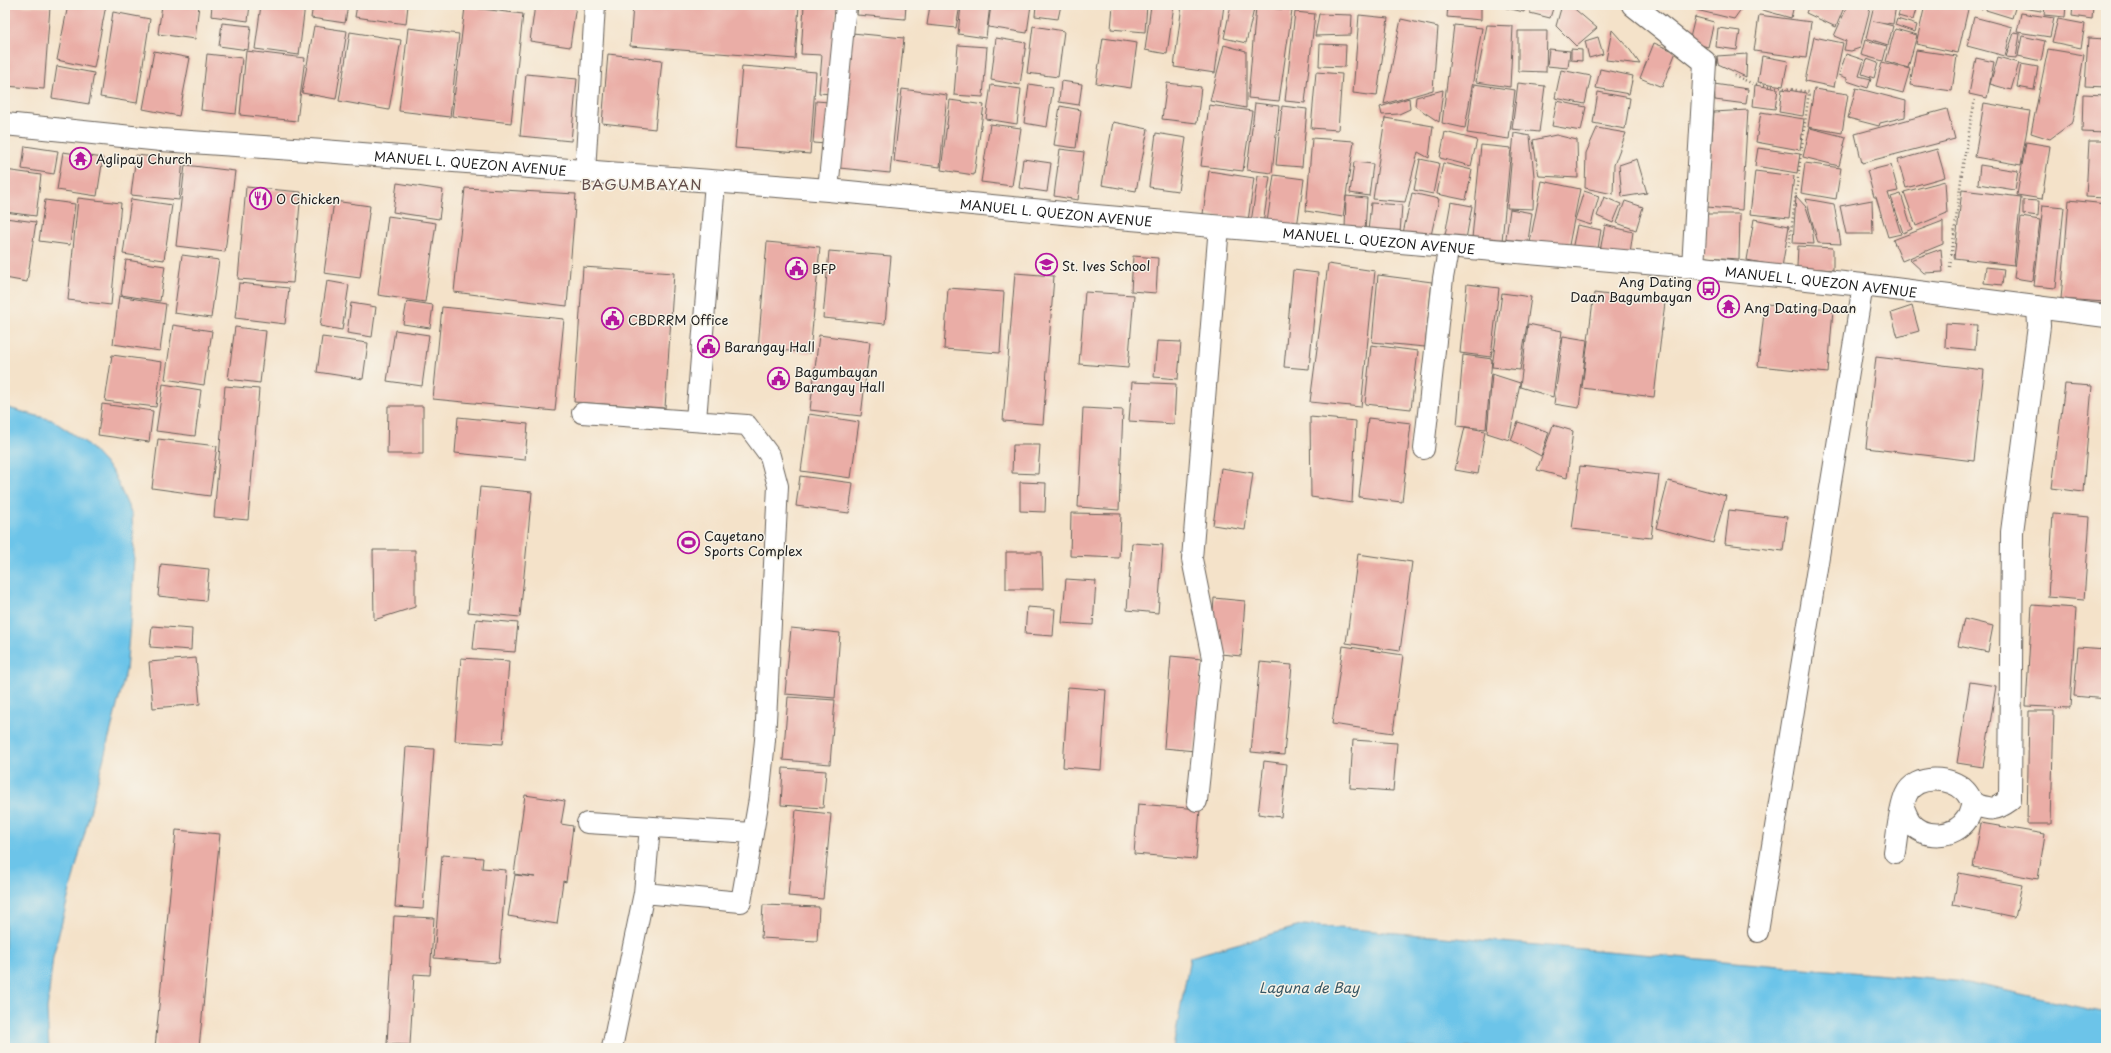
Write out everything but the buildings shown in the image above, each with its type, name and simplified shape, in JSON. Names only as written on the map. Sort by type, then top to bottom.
[{"type":"main road","points":[[1640,7],[1705,62],[1693,267]]},
{"type":"main road","name":"MANUEL L. QUEZON AVENUE","points":[[5,124],[161,140],[828,190],[1693,267],[2106,316]]},
{"type":"main road","points":[[1895,852],[1907,793],[1919,783],[1935,779],[1951,781],[1965,791],[1973,804],[1987,809],[1998,809],[2010,800],[2012,532],[2039,326],[2038,308]]},
{"type":"main road","points":[[1903,808],[1910,822],[1924,832],[1939,835],[1955,831],[1967,820],[1973,804]]},
{"type":"lane","points":[[585,172],[595,5]]},
{"type":"lane","points":[[828,190],[846,5]]},
{"type":"lane","points":[[696,420],[715,182]]},
{"type":"lane","points":[[1197,801],[1212,658],[1192,559],[1219,226]]},
{"type":"lane","points":[[1424,449],[1443,278],[1449,246]]},
{"type":"lane","points":[[1758,932],[1863,286]]},
{"type":"lane","points":[[582,413],[696,420],[747,425],[770,456],[778,486],[766,740],[759,799],[741,902],[644,893]]},
{"type":"lane","points":[[588,823],[753,833]]},
{"type":"lane","points":[[612,1048],[644,893],[650,827]]},
{"type":"path","points":[[1705,62],[1751,82],[1808,92],[1785,277]]},
{"type":"path","points":[[1950,263],[1975,99]]},
{"type":"water","points":[[5,407],[52,420],[86,443],[113,472],[132,515],[134,556],[126,671],[53,957],[47,1010],[49,1048],[5,1048]]},
{"type":"water","name":"Laguna de Bay","points":[[1304,925],[1967,982],[2106,1013],[2106,1048],[1173,1048],[1190,957]]},
{"type":"place","name":"Aglipay Church","points":[[80,158]]},
{"type":"place","name":"O Chicken","points":[[260,198]]},
{"type":"place","name":"St. Ives School","points":[[1046,265]]},
{"type":"place","name":"BFP","points":[[797,268]]},
{"type":"place","name":"Ang Dating Daan Bagumbayan","points":[[1708,288]]},
{"type":"place","name":"Ang Dating Daan","points":[[1728,307]]},
{"type":"place","name":"CBDRRM Office","points":[[612,319]]},
{"type":"place","name":"Barangay Hall","points":[[709,346]]},
{"type":"place","name":"Bagumbayan Barangay Hall","points":[[779,378]]},
{"type":"place","name":"Cayetano Sports Complex","points":[[689,542]]},
{"type":"district","name":"BAGUMBAYAN","points":[[642,183]]}]
